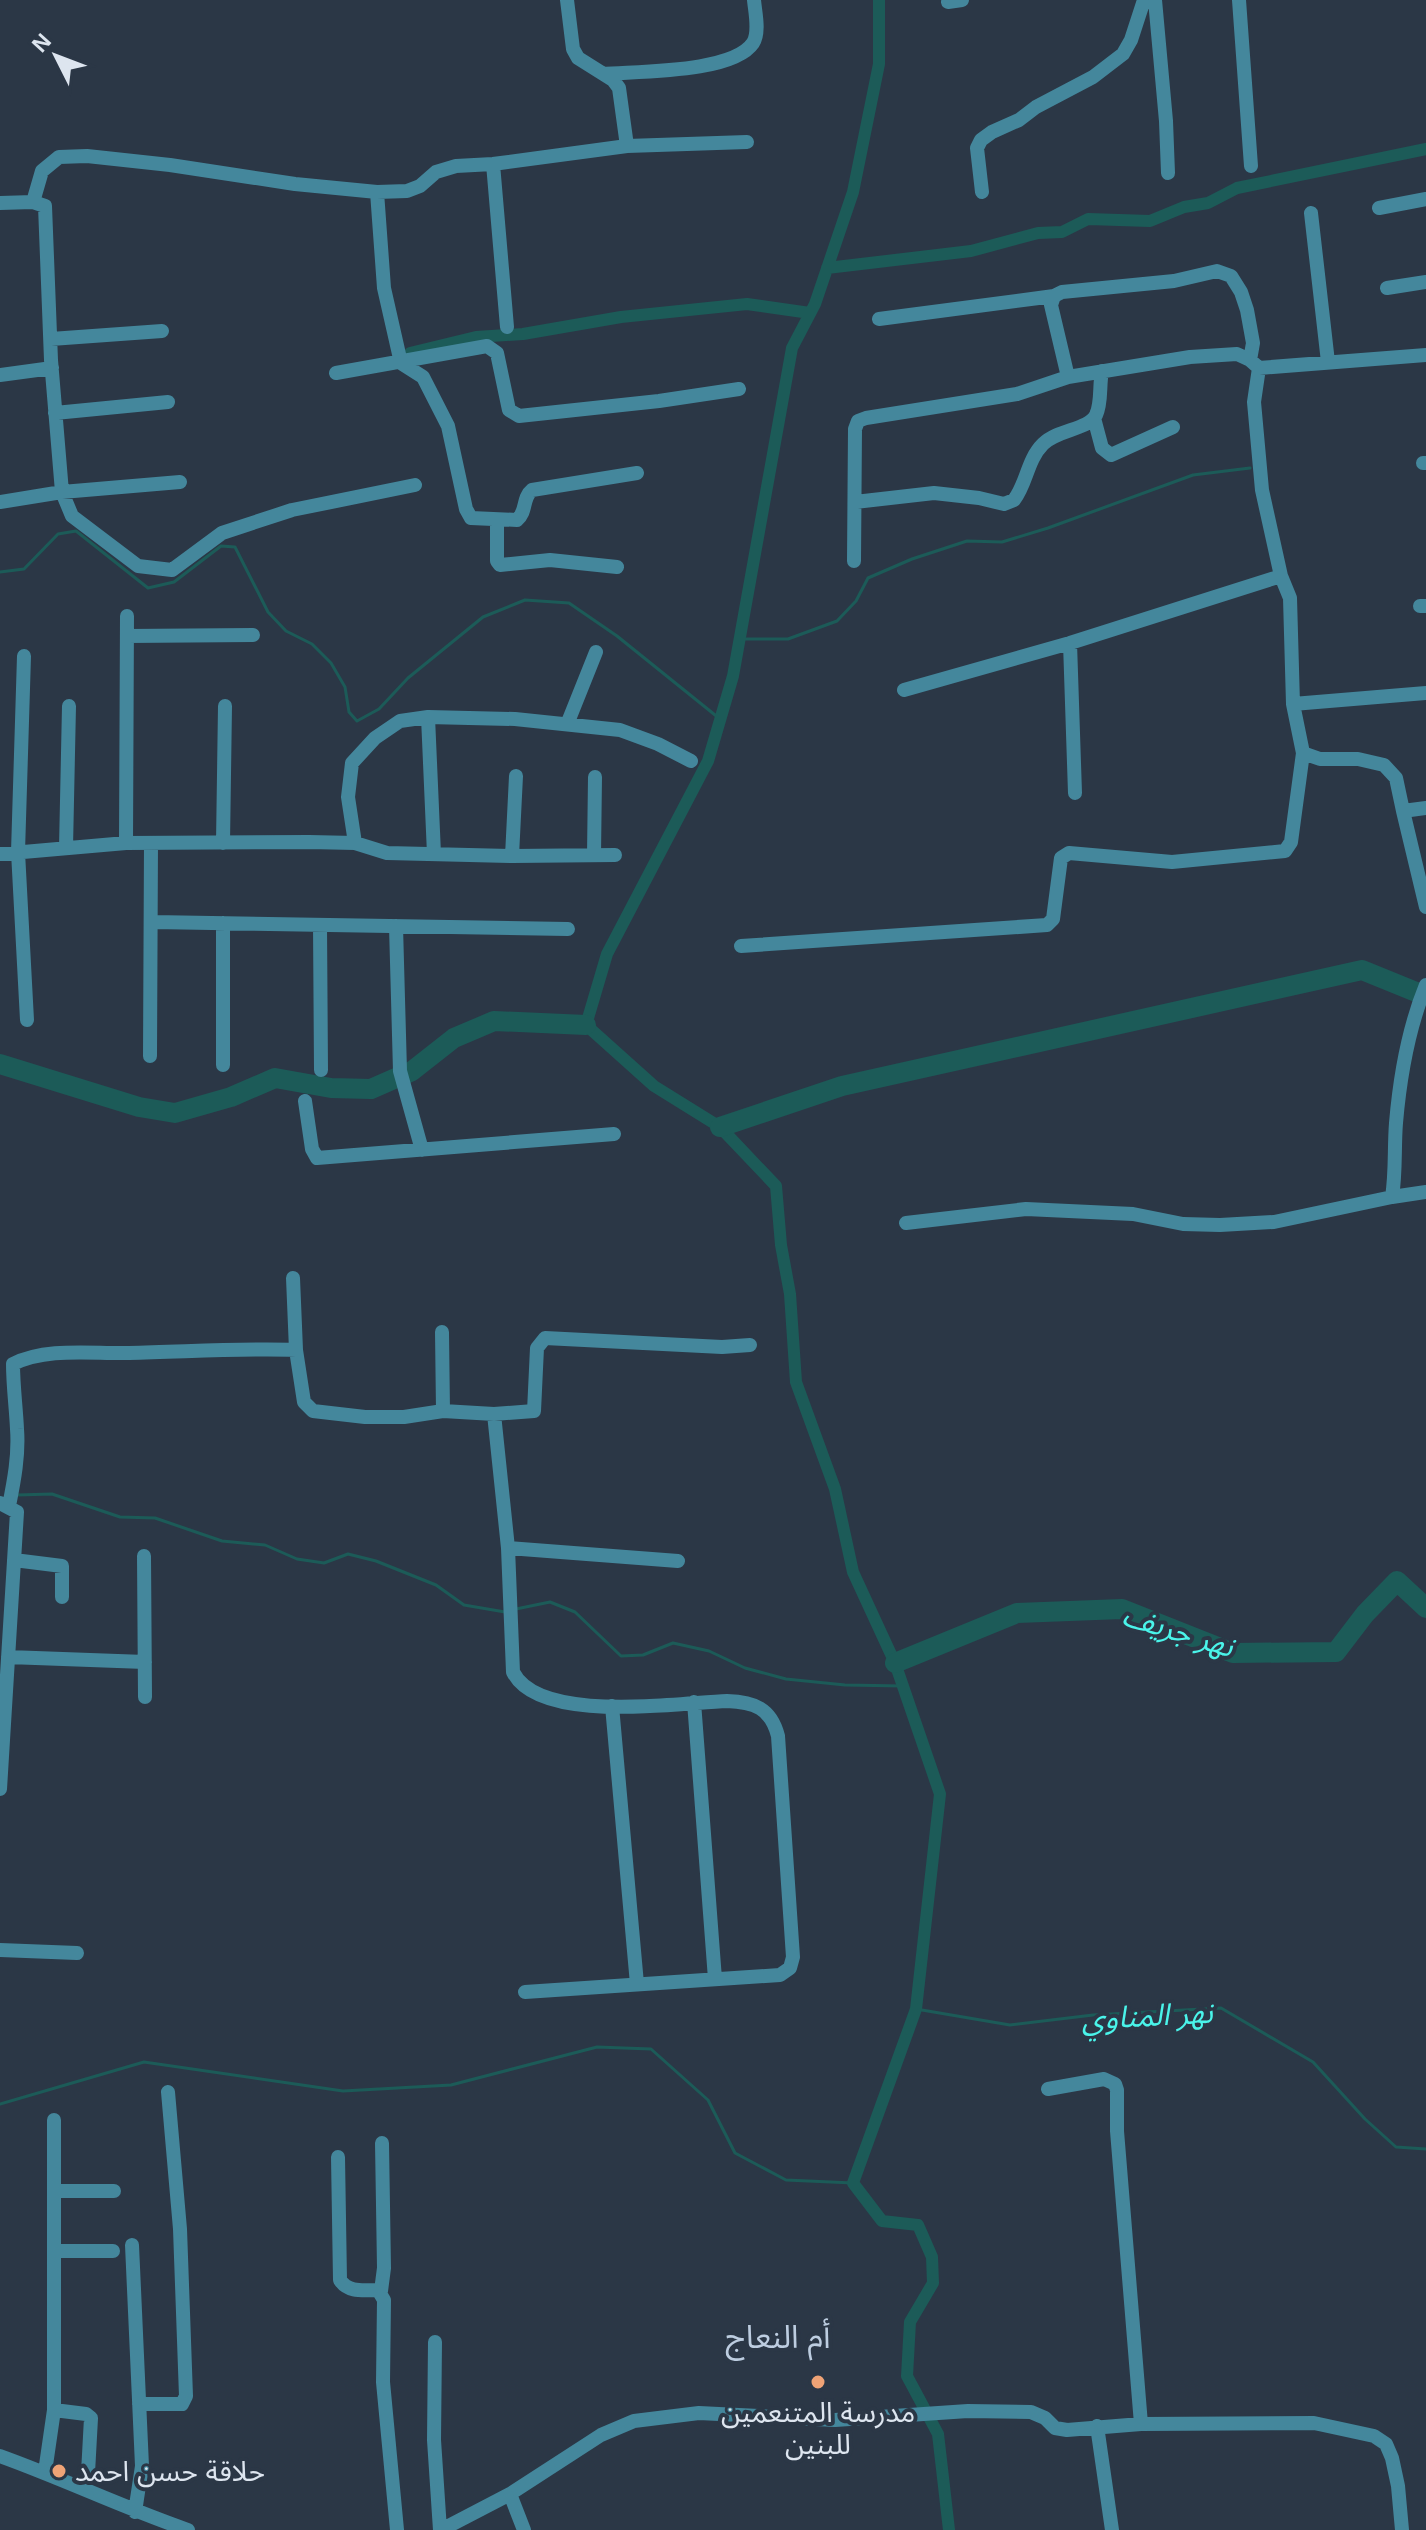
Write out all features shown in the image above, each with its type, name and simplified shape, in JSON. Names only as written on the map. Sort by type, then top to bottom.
[{"type":"street","points":[[567,0],[573,49],[585,64],[619,88],[627,146]]},
{"type":"street","points":[[603,74],[713,65],[736,57],[755,38],[754,0]]},
{"type":"street","points":[[1239,0],[1251,166]]},
{"type":"street","points":[[1144,2],[1166,121],[1168,173]]},
{"type":"street","points":[[982,192],[977,148],[981,140],[1093,77],[1123,54],[1144,2]]},
{"type":"street","points":[[33,202],[42,171],[59,157],[87,156],[170,165],[295,184],[377,192],[407,191],[420,186],[436,172],[456,166],[627,146],[747,142]]},
{"type":"street","points":[[493,164],[507,327]]},
{"type":"street","points":[[377,192],[384,288],[401,363],[423,377],[448,426],[468,514],[477,519],[517,520],[521,517],[526,496],[532,490],[637,473]]},
{"type":"street","points":[[1379,208],[1426,199]]},
{"type":"street","points":[[0,203],[33,202],[45,206],[52,368],[62,492],[72,516],[138,566],[172,570],[222,533],[292,510],[415,485]]},
{"type":"street","points":[[1311,213],[1328,362]]},
{"type":"street","points":[[741,946],[1047,925],[1053,919],[1061,858],[1069,853],[1172,862],[1285,851],[1291,842],[1303,753],[1293,704],[1290,598],[1281,576],[1262,490],[1254,402],[1253,343],[1241,292],[1231,276],[1217,271],[1174,281],[1062,292],[1054,296],[879,319]]},
{"type":"street","points":[[1387,288],[1426,282]]},
{"type":"street","points":[[1054,296],[1051,305],[1068,377]]},
{"type":"street","points":[[51,339],[162,331]]},
{"type":"street","points":[[336,373],[482,347],[493,348],[509,410],[519,416],[739,389]]},
{"type":"street","points":[[854,561],[855,429],[858,421],[866,418],[1017,394],[1068,377],[1228,354],[1237,354],[1254,364],[1426,355]]},
{"type":"street","points":[[0,375],[52,368]]},
{"type":"street","points":[[855,502],[934,493],[1004,504],[1014,500],[1033,456],[1044,443],[1058,432],[1079,428],[1094,418],[1102,371]]},
{"type":"street","points":[[55,413],[168,402]]},
{"type":"street","points":[[1094,418],[1102,448],[1111,455],[1173,427]]},
{"type":"street","points":[[0,502],[62,492],[180,482]]},
{"type":"street","points":[[497,520],[497,561],[500,565],[550,560],[617,567]]},
{"type":"street","points":[[904,690],[1070,643],[1281,576]]},
{"type":"street","points":[[126,843],[127,616]]},
{"type":"street","points":[[127,636],[253,635]]},
{"type":"street","points":[[1070,643],[1075,793]]},
{"type":"street","points":[[568,722],[596,652]]},
{"type":"street","points":[[24,656],[18,852],[27,1020]]},
{"type":"street","points":[[1293,704],[1426,693]]},
{"type":"street","points":[[66,848],[69,706]]},
{"type":"street","points":[[223,843],[225,706]]},
{"type":"street","points":[[428,717],[434,854]]},
{"type":"street","points":[[355,843],[348,797],[352,763],[375,738],[400,721],[428,717],[568,722],[620,730],[691,761]]},
{"type":"street","points":[[1303,753],[1320,759],[1358,759],[1384,765],[1396,778],[1426,907]]},
{"type":"street","points":[[512,856],[516,776]]},
{"type":"street","points":[[594,855],[595,777]]},
{"type":"street","points":[[1403,811],[1426,808]]},
{"type":"street","points":[[0,854],[126,843],[355,843],[387,853],[615,855]]},
{"type":"street","points":[[150,1056],[151,843]]},
{"type":"street","points":[[153,922],[568,929]]},
{"type":"street","points":[[223,923],[223,1065]]},
{"type":"street","points":[[320,925],[321,1070]]},
{"type":"street","points":[[396,926],[400,1071],[422,1150]]},
{"type":"street","points":[[1392,1197],[1404,1061],[1416,1010],[1426,985]]},
{"type":"street","points":[[305,1101],[312,1149],[317,1158],[614,1134]]},
{"type":"street","points":[[906,1223],[1026,1209],[1133,1214],[1183,1224],[1274,1222],[1426,1192]]},
{"type":"street","points":[[293,1278],[296,1350],[304,1402],[313,1411],[365,1417],[404,1417],[443,1411],[494,1414],[534,1411],[537,1348],[545,1338],[722,1347],[750,1345]]},
{"type":"street","points":[[442,1332],[443,1411]]},
{"type":"street","points":[[0,1789],[17,1512],[5,1504],[15,1471],[17,1430],[13,1364],[27,1357],[73,1353],[296,1350]]},
{"type":"street","points":[[494,1414],[508,1548],[513,1672],[525,1689],[543,1699],[588,1707],[749,1702],[766,1710],[778,1736],[793,1957],[790,1968],[780,1975],[525,1992]]},
{"type":"street","points":[[508,1548],[678,1561]]},
{"type":"street","points":[[144,1556],[145,1697]]},
{"type":"street","points":[[14,1560],[62,1566],[62,1597]]},
{"type":"street","points":[[8,1657],[145,1662]]},
{"type":"street","points":[[694,1702],[715,1979]]},
{"type":"street","points":[[612,1706],[637,1984]]},
{"type":"street","points":[[0,1950],[77,1953]]},
{"type":"street","points":[[1048,2089],[1104,2079],[1115,2084],[1117,2090],[1117,2131],[1141,2424]]},
{"type":"street","points":[[139,2404],[182,2404],[186,2396],[180,2229],[168,2092]]},
{"type":"street","points":[[45,2472],[54,2410],[54,2120]]},
{"type":"street","points":[[382,2143],[383,2382],[397,2530]]},
{"type":"street","points":[[338,2157],[340,2280],[352,2289],[381,2291]]},
{"type":"street","points":[[55,2191],[114,2191]]},
{"type":"street","points":[[132,2245],[142,2466],[135,2512]]},
{"type":"street","points":[[54,2251],[113,2251]]},
{"type":"street","points":[[435,2342],[434,2440],[440,2530],[510,2494],[601,2435],[634,2421],[699,2413],[835,2420],[968,2411],[1031,2412],[1045,2418],[1055,2428],[1067,2430],[1141,2424],[1314,2423],[1374,2436],[1386,2444],[1392,2458],[1402,2530]]},
{"type":"street","points":[[54,2410],[86,2414],[91,2418],[88,2473]]},
{"type":"street","points":[[1097,2426],[1112,2530]]},
{"type":"street","points":[[0,2456],[45,2472],[135,2512],[188,2530]]},
{"type":"street","points":[[510,2494],[524,2530]]},
{"type":"waterway","points":[[879,0],[879,64],[853,192],[815,304],[792,348],[733,676],[708,761],[607,954],[586,1025],[654,1086],[720,1127],[776,1186],[781,1245],[790,1294],[796,1382],[835,1489],[853,1572],[895,1663],[940,1794],[916,2009],[853,2183],[882,2221],[918,2225],[932,2257],[933,2283],[910,2322],[907,2376],[938,2434],[949,2530]]},
{"type":"waterway","points":[[827,268],[971,251],[1038,233],[1062,232],[1088,219],[1150,221],[1184,207],[1208,203],[1237,188],[1426,149]]},
{"type":"waterway","points":[[410,353],[476,337],[523,334],[621,317],[747,304],[810,313]]},
{"type":"waterway","points":[[739,639],[788,639],[837,621],[856,601],[868,578],[912,559],[967,541],[1002,542],[1193,475],[1250,468]]},
{"type":"waterway","points":[[0,572],[24,569],[58,534],[76,531],[148,588],[174,582],[221,546],[235,547],[268,612],[286,631],[312,644],[331,663],[345,687],[349,712],[357,721],[379,709],[408,678],[483,617],[525,600],[569,603],[617,636],[720,719]]},
{"type":"waterway","points":[[720,1127],[842,1086],[1362,970],[1426,996]]},
{"type":"waterway","points":[[0,1064],[139,1107],[175,1113],[231,1097],[275,1078],[331,1088],[371,1089],[412,1071],[454,1038],[494,1021],[586,1025]]},
{"type":"waterway","points":[[17,1495],[52,1494],[120,1517],[155,1518],[222,1541],[265,1545],[297,1559],[324,1563],[348,1554],[376,1561],[436,1585],[464,1605],[505,1612]]},
{"type":"waterway","name":"نهر جريف","points":[[895,1663],[1017,1613],[1122,1609],[1233,1653],[1336,1652],[1365,1614],[1397,1581],[1426,1608]]},
{"type":"waterway","points":[[516,1609],[550,1602],[575,1612],[621,1656],[643,1655],[673,1643],[709,1651],[745,1668],[786,1679],[845,1685],[903,1686]]},
{"type":"waterway","name":"نهر المناوي","points":[[916,2009],[1010,2025],[1093,2015],[1221,2008],[1313,2062],[1365,2119],[1396,2147],[1426,2149]]},
{"type":"waterway","points":[[0,2104],[144,2062],[343,2091],[451,2085],[597,2047],[651,2049],[708,2100],[735,2153],[786,2180],[853,2183]]},
{"type":"place","name":"مدرسة المتنعمين للبنين","points":[[818,2382]]},
{"type":"place","name":"حلاقة حسن احمد","points":[[59,2471]]},
{"type":"district","name":"أم النعاج","points":[[778,2337]]}]
